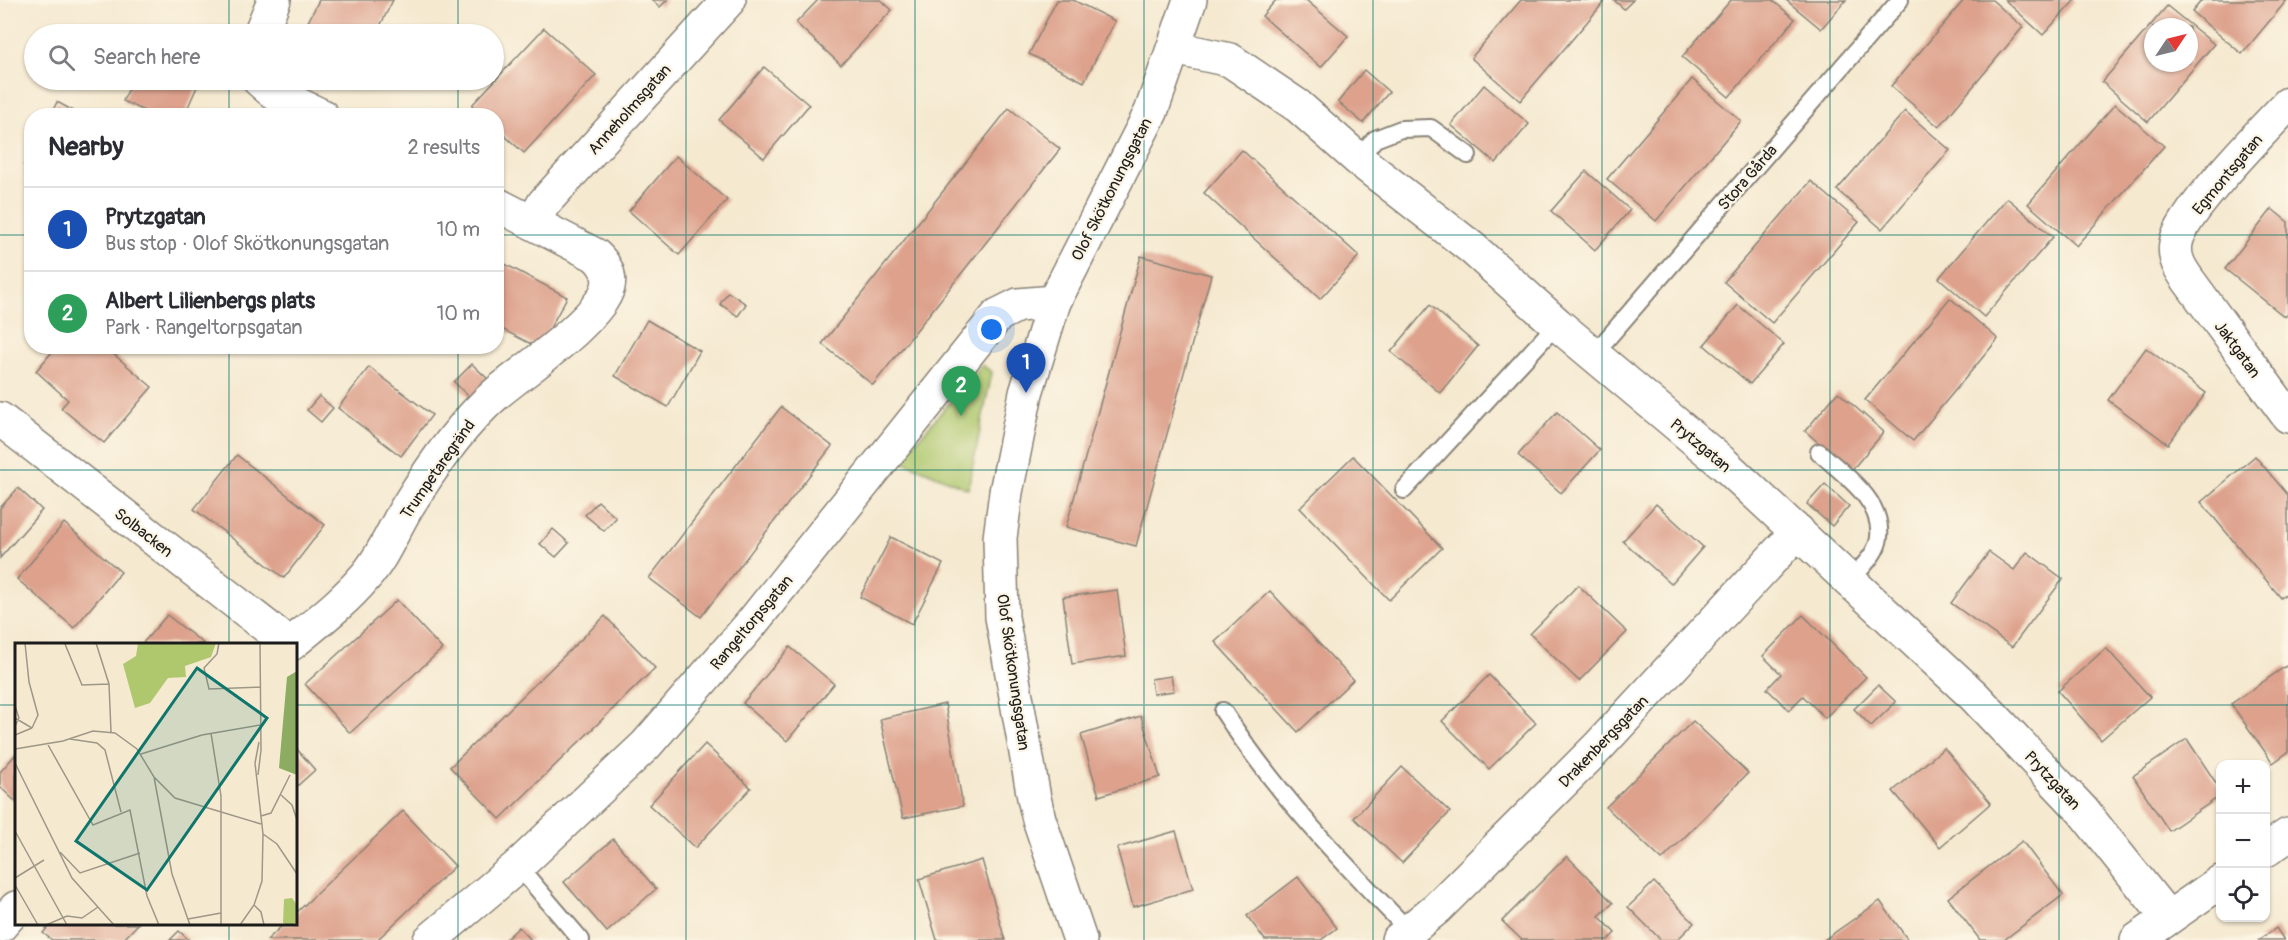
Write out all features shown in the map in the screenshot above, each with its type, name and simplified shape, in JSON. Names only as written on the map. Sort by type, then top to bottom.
[{"type":"street","points":[[264,24],[274,0]]},
{"type":"street","name":"Anneholmsgatan","points":[[533,222],[544,203],[729,0]]},
{"type":"street","name":"Olof Skötkonungsgatan","points":[[1080,940],[1039,819],[1018,715],[1002,617],[1000,538],[1006,492],[1026,393],[1054,302],[1151,112],[1190,0]]},
{"type":"street","name":"Prytzgatan","points":[[1174,48],[1230,60],[1298,106],[1358,159],[1472,248],[1557,324],[1724,464],[1974,696],[2082,810],[2168,918]]},
{"type":"street","points":[[271,90],[305,108]]},
{"type":"street","name":"Egmontsgatan","points":[[2189,281],[2177,262],[2176,243],[2190,217],[2288,104]]},
{"type":"street","points":[[504,208],[533,222]]},
{"type":"street","name":"Trumpetaregränd","points":[[292,643],[338,605],[366,576],[407,507],[460,430],[496,394],[571,335],[596,307],[608,287],[608,272],[595,255],[533,222]]},
{"type":"street","name":"Jaktgatan","points":[[2189,281],[2288,416]]},
{"type":"street","name":"Rangeltorpsgatan","points":[[430,940],[518,866],[646,745],[751,624],[998,315],[1018,305],[1054,302]]},
{"type":"street","name":"Solbacken","points":[[0,419],[287,643]]},
{"type":"street","name":"Drakenbergsgatan","points":[[1403,936],[1437,908],[1598,747],[1798,531]]},
{"type":"street","points":[[2270,847],[2288,835]]},
{"type":"street","points":[[2137,940],[2216,885]]},
{"type":"street","points":[[0,926],[15,909]]},
{"type":"lane","name":"Stora Gårda","points":[[1593,354],[1900,0]]},
{"type":"lane","points":[[1358,159],[1375,139],[1401,129],[1431,128],[1468,155]]},
{"type":"lane","points":[[1404,490],[1557,324]]},
{"type":"lane","points":[[1819,452],[1861,490],[1874,509],[1880,538],[1869,559],[1850,580]]},
{"type":"lane","points":[[1223,711],[1255,761],[1403,936]]},
{"type":"lane","points":[[518,866],[581,940]]},
{"type":"green space","points":[[982,365],[992,372],[968,489],[900,460]]},
{"type":"building","points":[[319,0],[393,0],[381,24],[307,24]]},
{"type":"building","points":[[652,0],[667,0],[660,7]]},
{"type":"building","points":[[818,0],[881,0],[892,10],[841,65],[796,23]]},
{"type":"building","points":[[1057,0],[1073,0],[1115,21],[1084,82],[1029,54]]},
{"type":"building","points":[[1276,0],[1306,0],[1348,36],[1321,67],[1262,16]]},
{"type":"building","points":[[1521,0],[1602,0],[1604,2],[1520,101],[1471,58]]},
{"type":"building","points":[[1614,0],[1633,0],[1624,9]]},
{"type":"building","points":[[1731,0],[1772,0],[1795,19],[1729,97],[1682,57]]},
{"type":"building","points":[[1786,0],[1846,0],[1821,29]]},
{"type":"building","points":[[1964,0],[1992,0],[2023,27],[1939,127],[1891,86]]},
{"type":"building","points":[[2005,0],[2075,0],[2043,35]]},
{"type":"building","points":[[2202,0],[2287,0],[2242,54],[2192,12]]},
{"type":"building","points":[[2167,6],[2182,18],[2157,18]]},
{"type":"building","points":[[544,28],[596,75],[524,153],[504,135],[504,108],[475,108],[472,105],[486,90],[504,90],[504,71]]},
{"type":"building","points":[[2198,31],[2214,44],[2198,63]]},
{"type":"building","points":[[2144,33],[2144,72],[2190,72],[2148,122],[2102,82]]},
{"type":"building","points":[[764,67],[809,105],[764,158],[719,120]]},
{"type":"building","points":[[1364,70],[1389,92],[1363,123],[1338,102]]},
{"type":"building","points":[[1692,79],[1741,121],[1656,221],[1607,179]]},
{"type":"building","points":[[1484,85],[1529,124],[1496,163],[1451,125]]},
{"type":"building","points":[[128,90],[196,90],[188,108],[138,108],[123,101]]},
{"type":"building","points":[[57,102],[68,108],[54,108]]},
{"type":"building","points":[[2115,104],[2164,146],[2076,246],[2028,204]]},
{"type":"building","points":[[1009,108],[1060,149],[873,385],[822,344]]},
{"type":"building","points":[[1905,111],[1950,150],[1882,229],[1837,190]]},
{"type":"building","points":[[1242,150],[1359,256],[1320,299],[1204,193]]},
{"type":"building","points":[[676,156],[727,200],[679,255],[629,211]]},
{"type":"building","points":[[1586,171],[1630,210],[1595,250],[1551,211]]},
{"type":"building","points":[[1811,181],[1859,222],[1772,323],[1724,282]]},
{"type":"building","points":[[2007,198],[2053,237],[1984,317],[1939,278]]},
{"type":"building","points":[[2272,209],[2288,222],[2288,314],[2285,317],[2225,269]]},
{"type":"building","points":[[1141,256],[1211,275],[1136,546],[1066,527]]},
{"type":"building","points":[[504,264],[567,297],[539,348],[504,330]]},
{"type":"building","points":[[728,292],[746,304],[738,316],[720,304]]},
{"type":"building","points":[[1950,298],[1998,339],[1913,441],[1865,400]]},
{"type":"building","points":[[1430,305],[1478,346],[1440,393],[1391,352]]},
{"type":"building","points":[[1738,305],[1784,344],[1750,384],[1704,345]]},
{"type":"building","points":[[647,320],[700,351],[668,407],[615,376]]},
{"type":"building","points":[[2146,348],[2206,393],[2168,444],[2108,400]]},
{"type":"building","points":[[50,354],[113,354],[152,387],[104,443],[61,408],[68,400],[36,371]]},
{"type":"building","points":[[472,364],[491,382],[473,401],[454,382]]},
{"type":"building","points":[[369,367],[432,415],[401,456],[338,408]]},
{"type":"building","points":[[1838,392],[1884,432],[1851,471],[1805,431]]},
{"type":"building","points":[[319,396],[333,408],[321,422],[307,410]]},
{"type":"building","points":[[781,407],[832,446],[701,617],[649,578]]},
{"type":"building","points":[[1557,412],[1600,450],[1561,493],[1518,455]]},
{"type":"building","points":[[237,455],[325,525],[284,578],[194,509]]},
{"type":"building","points":[[1353,456],[1442,548],[1389,600],[1300,508]]},
{"type":"building","points":[[2255,456],[2288,495],[2288,592],[2281,598],[2201,502]]},
{"type":"building","points":[[1825,484],[1849,506],[1832,526],[1807,504]]},
{"type":"building","points":[[18,488],[42,510],[0,558],[0,508]]},
{"type":"building","points":[[598,501],[616,518],[604,531],[585,515]]},
{"type":"building","points":[[1656,504],[1703,547],[1671,584],[1623,541]]},
{"type":"building","points":[[64,523],[121,572],[74,628],[17,579]]},
{"type":"building","points":[[553,529],[569,543],[556,557],[540,544]]},
{"type":"building","points":[[891,537],[943,564],[912,624],[860,597]]},
{"type":"building","points":[[1989,552],[2014,570],[2027,552],[2063,579],[2012,647],[1951,603]]},
{"type":"building","points":[[1578,585],[1627,632],[1579,681],[1530,634]]},
{"type":"building","points":[[1117,590],[1126,656],[1072,664],[1063,597]]},
{"type":"building","points":[[1270,591],[1353,680],[1298,732],[1215,642]]},
{"type":"building","points":[[397,600],[442,649],[350,733],[305,684]]},
{"type":"building","points":[[167,615],[203,643],[143,643]]},
{"type":"building","points":[[1803,615],[1866,677],[1825,718],[1803,696],[1789,710],[1767,689],[1781,674],[1763,656]]},
{"type":"building","points":[[605,616],[655,668],[500,819],[450,767]]},
{"type":"building","points":[[790,647],[834,684],[787,741],[743,703]]},
{"type":"building","points":[[2106,648],[2150,697],[2101,740],[2058,691]]},
{"type":"building","points":[[2286,666],[2288,670],[2288,752],[2273,763],[2231,704]]},
{"type":"building","points":[[1489,675],[1536,723],[1489,769],[1442,721]]},
{"type":"building","points":[[1171,676],[1174,691],[1153,694],[1151,679]]},
{"type":"building","points":[[1878,685],[1896,702],[1871,726],[1854,709]]},
{"type":"building","points":[[945,704],[963,806],[903,818],[880,719]]},
{"type":"building","points":[[1141,716],[1160,777],[1099,796],[1081,735]]},
{"type":"building","points":[[1693,721],[1748,773],[1662,860],[1606,807]]},
{"type":"building","points":[[2187,739],[2216,783],[2216,799],[2169,831],[2133,776]]},
{"type":"building","points":[[705,744],[751,788],[695,848],[649,805]]},
{"type":"building","points":[[1944,748],[1991,803],[1940,847],[1893,791]]},
{"type":"building","points":[[297,749],[315,770],[297,786]]},
{"type":"building","points":[[15,755],[15,801],[0,787],[0,772]]},
{"type":"building","points":[[1402,767],[1450,812],[1402,863],[1354,818]]},
{"type":"building","points":[[403,811],[455,866],[377,940],[267,940],[283,925],[297,925],[297,912]]},
{"type":"building","points":[[1176,831],[1193,889],[1133,907],[1117,848]]},
{"type":"building","points":[[613,839],[656,889],[607,932],[564,882]]},
{"type":"building","points":[[2022,841],[2063,895],[2004,940],[1980,940],[1948,898]]},
{"type":"building","points":[[1567,856],[1613,903],[1599,916],[1615,933],[1608,940],[1522,940],[1502,921]]},
{"type":"building","points":[[982,860],[1005,940],[937,940],[919,879]]},
{"type":"building","points":[[1298,877],[1337,928],[1321,940],[1265,940],[1247,916]]},
{"type":"building","points":[[1654,882],[1694,923],[1677,940],[1661,940],[1628,907]]},
{"type":"building","points":[[1880,901],[1908,940],[1824,940]]},
{"type":"building","points":[[50,925],[137,925],[123,940],[52,940],[43,933]]},
{"type":"building","points":[[519,927],[531,940],[505,940]]},
{"type":"building","points":[[2276,928],[2284,940],[2259,940]]},
{"type":"building","points":[[179,931],[189,940],[170,940]]},
{"type":"place","name":"Prytzgatan","points":[[1026,393]]},
{"type":"place","name":"Albert Lilienbergs plats","points":[[961,416]]}]
